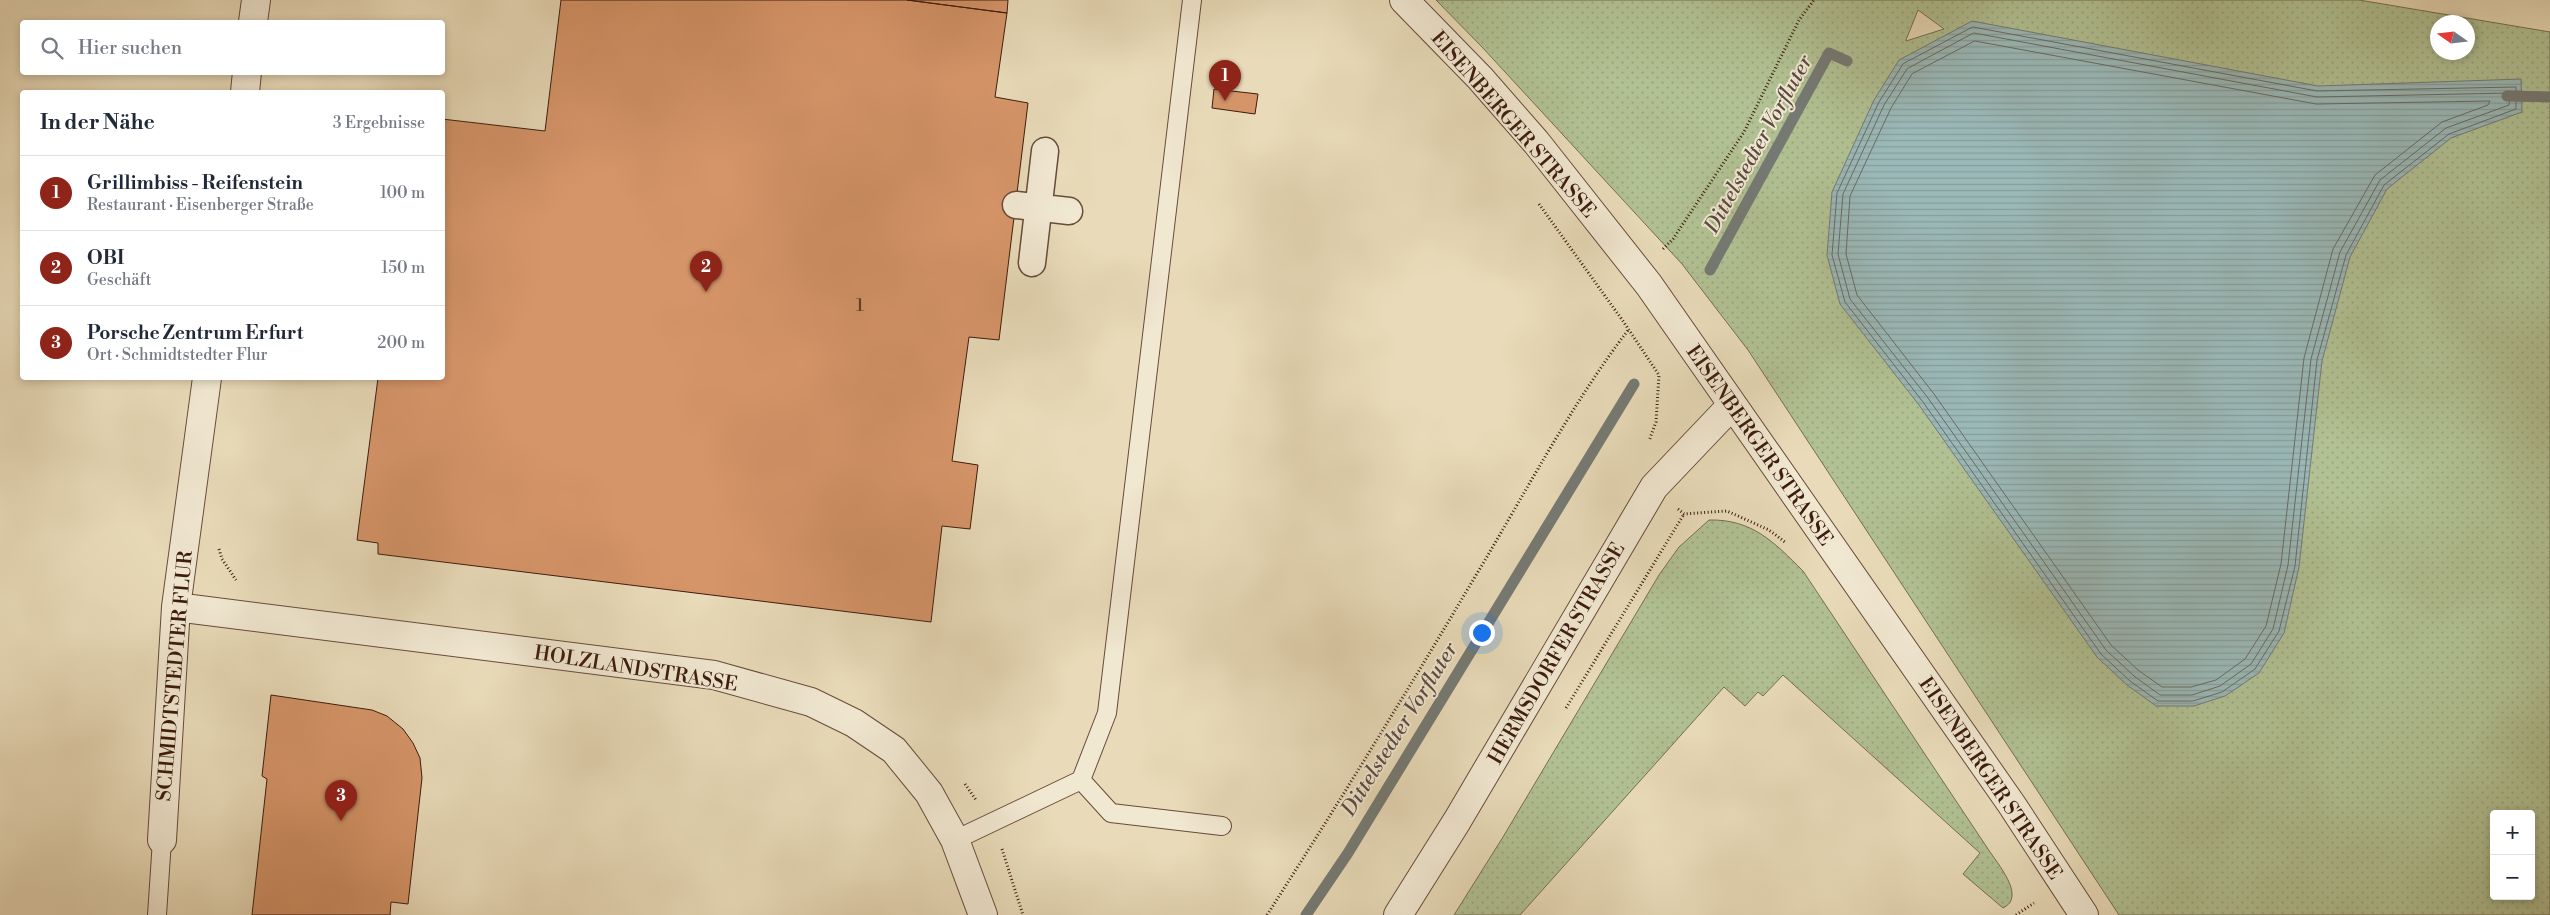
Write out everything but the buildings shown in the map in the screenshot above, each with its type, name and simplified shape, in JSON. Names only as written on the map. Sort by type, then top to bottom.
[{"type":"street","points":[[253,20],[256,0]]},
{"type":"street","name":"EISENBERGER STRASSE","points":[[1404,0],[1480,78],[1536,142],[1640,274],[2012,805],[2084,915]]},
{"type":"street","points":[[245,90],[247,75]]},
{"type":"street","points":[[1032,263],[1027,207],[1046,151]]},
{"type":"street","points":[[1027,207],[1069,211]]},
{"type":"street","name":"SCHMIDTSTEDTER FLUR","points":[[162,840],[176,607],[207,380]]},
{"type":"street","name":"HERMSDORFER STRASSE","points":[[1398,915],[1457,821],[1654,487],[1732,405]]},
{"type":"street","name":"HOLZLANDSTRASSE","points":[[176,607],[714,675],[812,702],[854,723],[894,750],[929,792],[955,840],[983,915]]},
{"type":"lane","points":[[955,840],[1081,780],[1106,714],[1192,0]]},
{"type":"lane","points":[[1081,780],[1111,813],[1222,826]]},
{"type":"lane","name":"SCHMIDTSTEDTER FLUR","points":[[158,915],[162,840]]},
{"type":"path","points":[[1640,274],[1673,239],[1744,132],[1799,20],[1814,0]]},
{"type":"path","points":[[1536,201],[1629,329],[1659,375],[1656,422],[1646,446]]},
{"type":"path","points":[[1267,915],[1368,756],[1611,352],[1629,329]]},
{"type":"path","points":[[1684,514],[1727,511],[1769,530],[1791,546]]},
{"type":"path","points":[[2029,894],[2038,909]]},
{"type":"path","points":[[2016,915],[2034,902]]},
{"type":"green space","points":[[1436,0],[2359,0],[2449,15],[2430,15],[2430,60],[2475,60],[2475,19],[2550,32],[2550,915],[2119,915],[1748,350],[1682,264],[1482,47]],"holes":[[[1918,10],[1944,29],[1906,41]]]},
{"type":"green space","points":[[1709,520],[1738,523],[1750,528],[1772,542],[1803,571],[2003,871],[2011,888],[2012,896],[2010,903],[2003,908],[1963,874],[1980,853],[1783,675],[1763,696],[1758,692],[1745,706],[1724,687],[1520,915],[1454,915],[1503,837],[1659,575],[1679,547]]},
{"type":"water","points":[[1972,21],[2318,86],[2521,79],[2522,112],[2451,138],[2387,189],[2350,257],[2322,361],[2299,567],[2284,633],[2259,673],[2225,696],[2194,706],[2156,706],[2127,685],[2097,657],[1919,405],[1840,304],[1827,255],[1832,192],[1874,100],[1899,60]]},
{"type":"waterway","name":"Dittelstedter Vorfluter","points":[[1710,270],[1829,53],[1847,61]]},
{"type":"waterway","name":"Dittelstedter Vorfluter","points":[[2507,96],[2550,97]]},
{"type":"waterway","name":"Dittelstedter Vorfluter","points":[[1306,915],[1348,853],[1634,384]]},
{"type":"place","name":"Grillimbiss - Reifenstein","points":[[1225,101]]},
{"type":"place","name":"OBI","points":[[706,292]]},
{"type":"place","name":"Porsche Zentrum Erfurt","points":[[341,821]]}]
